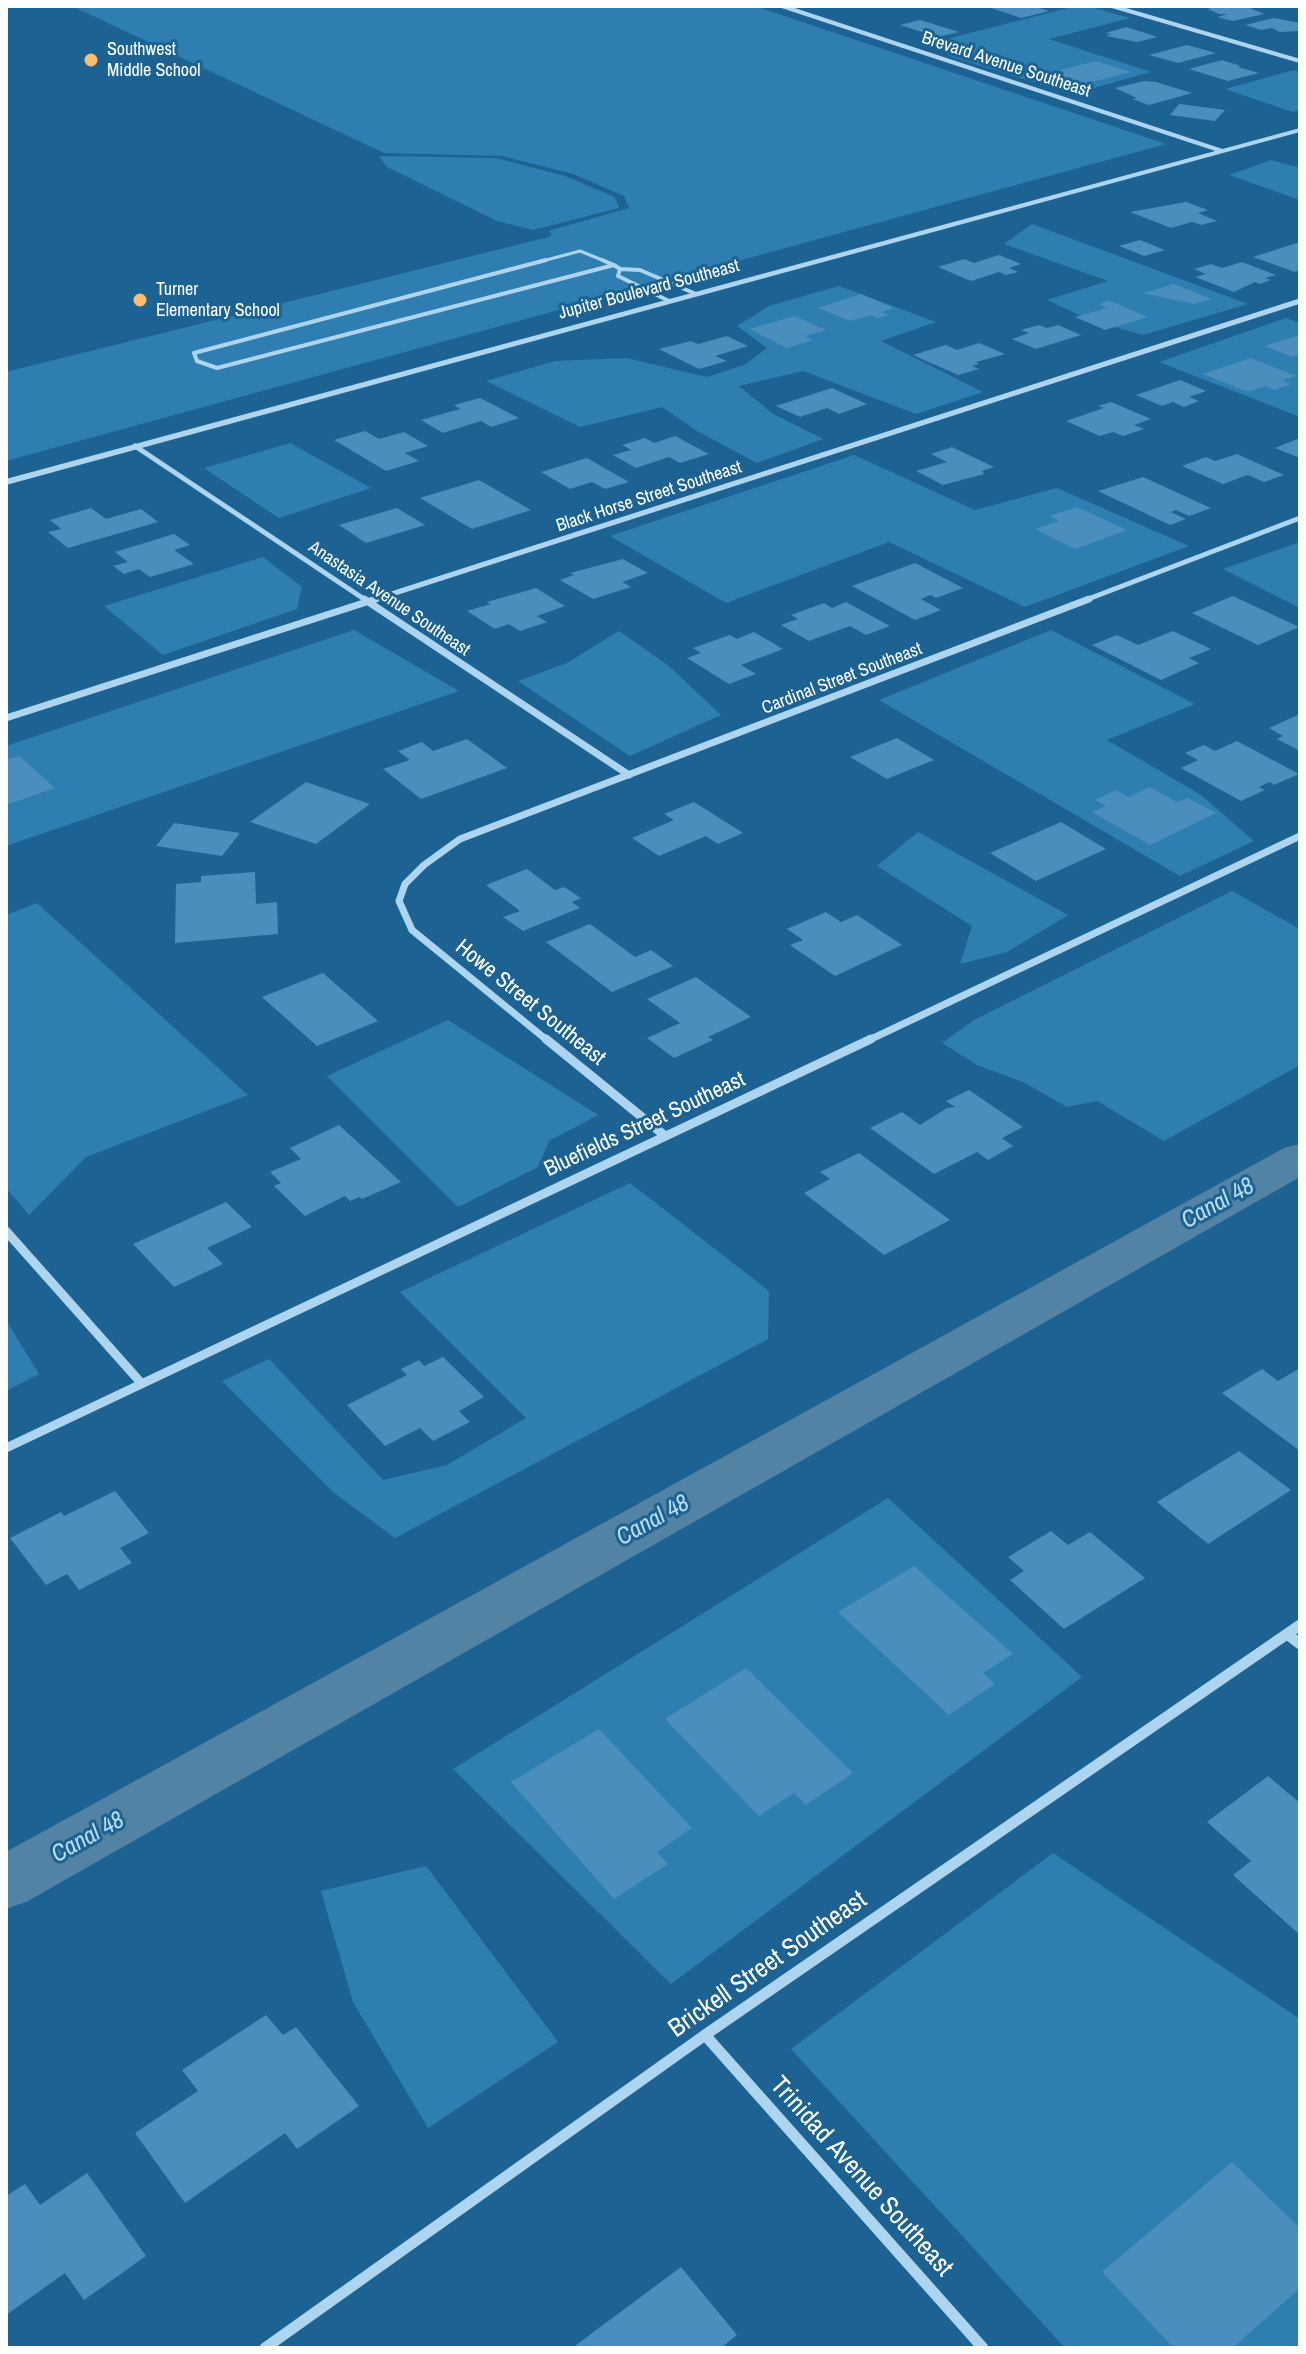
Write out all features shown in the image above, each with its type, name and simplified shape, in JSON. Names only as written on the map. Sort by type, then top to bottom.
[{"type":"street","name":"Brevard Avenue Southeast","points":[[782,6],[1222,151]]},
{"type":"street","points":[[1112,6],[1300,61]]},
{"type":"street","name":"Jupiter Boulevard Southeast","points":[[6,482],[1300,130]]},
{"type":"street","name":"Black Horse Street Southeast","points":[[6,718],[1300,301]]},
{"type":"street","name":"Anastasia Avenue Southeast","points":[[135,446],[629,775]]},
{"type":"street","name":"Cardinal Street Southeast","points":[[405,884],[424,865],[460,839],[1300,518]]},
{"type":"street","name":"Bluefields Street Southeast","points":[[6,1448],[1300,836]]},
{"type":"street","name":"Howe Street Southeast","points":[[405,884],[399,901],[412,930],[664,1135]]},
{"type":"street","points":[[6,1231],[142,1384]]},
{"type":"street","name":"Brickell Street Southeast","points":[[265,2348],[705,2035],[1300,1625]]},
{"type":"street","points":[[1287,1634],[1300,1644]]},
{"type":"street","name":"Trinidad Avenue Southeast","points":[[705,2035],[983,2348]]},
{"type":"lane","points":[[614,265],[217,368],[197,361],[194,353],[580,251],[614,265],[620,269],[640,270],[696,294]]},
{"type":"lane","points":[[620,269],[618,276],[669,301]]},
{"type":"shaded area","points":[[72,6],[755,6],[1166,144],[6,461],[6,372],[549,237],[552,234],[548,231],[629,208],[624,196],[573,174],[502,156],[384,153]]},
{"type":"shaded area","points":[[1076,6],[1088,6],[1130,18],[1049,39],[1151,72],[1072,94],[952,57],[927,44]]},
{"type":"shaded area","points":[[1294,70],[1300,72],[1300,110],[1293,112],[1225,89]]},
{"type":"shaded area","points":[[379,156],[496,158],[565,176],[615,197],[619,208],[533,230],[497,221],[387,167]]},
{"type":"shaded area","points":[[1271,160],[1300,168],[1300,200],[1229,175]]},
{"type":"shaded area","points":[[1032,224],[1248,304],[1143,335],[1090,320],[1047,300],[1108,281],[1004,244]]},
{"type":"shaded area","points":[[839,286],[936,322],[881,341],[983,392],[916,414],[803,371],[739,386],[773,414],[823,439],[757,463],[697,431],[662,407],[580,427],[486,381],[555,361],[626,358],[707,377],[744,365],[767,348],[737,326],[769,306]]},
{"type":"shaded area","points":[[1286,318],[1300,323],[1300,417],[1159,362]]},
{"type":"shaded area","points":[[290,443],[371,488],[279,518],[204,468]]},
{"type":"shaded area","points":[[854,455],[975,510],[1057,488],[1189,546],[1025,607],[889,542],[726,603],[610,536]]},
{"type":"shaded area","points":[[1300,542],[1300,608],[1223,569]]},
{"type":"shaded area","points":[[263,557],[302,587],[297,609],[163,655],[104,606]]},
{"type":"shaded area","points":[[354,630],[459,691],[6,846],[6,746]]},
{"type":"shaded area","points":[[1051,630],[1195,704],[1107,740],[1201,795],[1254,841],[1180,876],[879,700]]},
{"type":"shaded area","points":[[619,631],[669,666],[721,715],[630,756],[518,681],[567,663]]},
{"type":"shaded area","points":[[918,832],[1068,915],[1007,952],[960,964],[972,926],[877,866]]},
{"type":"shaded area","points":[[1232,891],[1300,929],[1300,1065],[1164,1141],[1097,1101],[1067,1107],[1023,1082],[977,1065],[942,1043],[974,1020]]},
{"type":"shaded area","points":[[37,903],[248,1095],[86,1157],[29,1215],[6,1188],[6,915]]},
{"type":"shaded area","points":[[448,1020],[598,1115],[549,1141],[538,1167],[458,1207],[327,1076]]},
{"type":"shaded area","points":[[630,1183],[769,1291],[768,1339],[395,1538],[333,1492],[222,1381],[269,1359],[383,1480],[447,1465],[526,1418],[400,1292]]},
{"type":"shaded area","points":[[6,1320],[39,1374],[6,1391]]},
{"type":"shaded area","points":[[888,1498],[1082,1677],[671,1984],[453,1769]]},
{"type":"shaded area","points":[[1053,1853],[1300,2019],[1300,2348],[1065,2348],[791,2049]]},
{"type":"shaded area","points":[[426,1866],[558,2042],[428,2128],[353,2002],[321,1891]]},
{"type":"building","points":[[1032,6],[1049,11],[1021,18],[988,7]]},
{"type":"building","points":[[1245,6],[1264,14],[1233,21],[1217,17],[1228,14],[1208,9]]},
{"type":"building","points":[[1274,18],[1300,23],[1300,31],[1261,30],[1245,25]]},
{"type":"building","points":[[920,20],[959,32],[937,37],[900,25]]},
{"type":"building","points":[[1126,27],[1157,37],[1137,42],[1106,36],[1111,34],[1105,33]]},
{"type":"building","points":[[1187,45],[1216,53],[1178,63],[1149,55]]},
{"type":"building","points":[[1222,60],[1259,73],[1228,81],[1189,69]]},
{"type":"building","points":[[1096,61],[1131,72],[1084,84],[1049,73]]},
{"type":"building","points":[[1144,81],[1192,93],[1149,105],[1115,88]]},
{"type":"building","points":[[1179,104],[1225,110],[1215,121],[1170,115]]},
{"type":"building","points":[[1186,202],[1208,210],[1198,213],[1217,221],[1201,225],[1192,222],[1171,228],[1130,212]]},
{"type":"building","points":[[1140,240],[1165,250],[1144,256],[1119,246]]},
{"type":"building","points":[[1300,242],[1300,270],[1295,272],[1253,257]]},
{"type":"building","points":[[999,255],[1021,264],[1009,268],[1018,272],[1006,275],[999,272],[971,281],[938,267],[964,259],[974,263]]},
{"type":"building","points":[[1242,262],[1276,275],[1265,278],[1271,280],[1260,284],[1255,282],[1234,292],[1195,277],[1206,274],[1194,269],[1211,264],[1222,268]]},
{"type":"building","points":[[1174,284],[1212,299],[1194,304],[1143,293]]},
{"type":"building","points":[[861,294],[894,308],[882,312],[889,315],[878,318],[871,315],[850,321],[818,308]]},
{"type":"building","points":[[1110,301],[1148,317],[1105,330],[1075,317],[1107,308],[1099,304]]},
{"type":"building","points":[[795,316],[826,330],[805,336],[813,340],[787,348],[749,329]]},
{"type":"building","points":[[1039,325],[1047,328],[1058,325],[1081,335],[1036,349],[1012,339],[1029,333],[1021,330]]},
{"type":"building","points":[[1300,335],[1300,355],[1292,357],[1265,346]]},
{"type":"building","points":[[727,336],[748,346],[715,356],[727,361],[699,369],[659,349],[691,341],[698,344]]},
{"type":"building","points":[[979,343],[1005,354],[976,362],[979,364],[972,366],[979,369],[958,375],[913,355],[946,345],[957,350]]},
{"type":"building","points":[[1251,358],[1296,376],[1282,380],[1291,384],[1274,390],[1265,386],[1248,392],[1203,374]]},
{"type":"building","points":[[1180,380],[1206,391],[1189,397],[1199,401],[1184,407],[1173,402],[1162,406],[1136,395]]},
{"type":"building","points":[[832,388],[867,404],[839,414],[827,408],[800,417],[776,406]]},
{"type":"building","points":[[480,398],[519,418],[491,427],[481,421],[443,433],[421,420],[460,409],[454,405]]},
{"type":"building","points":[[1111,402],[1151,419],[1134,425],[1144,429],[1123,436],[1113,432],[1100,436],[1066,421],[1104,408],[1098,406]]},
{"type":"building","points":[[365,431],[379,439],[404,432],[428,446],[405,453],[419,461],[386,471],[334,440]]},
{"type":"building","points":[[675,436],[709,454],[680,463],[669,457],[636,468],[613,455],[631,450],[622,445],[645,438],[654,443]]},
{"type":"building","points":[[1300,438],[1300,458],[1275,448]]},
{"type":"building","points":[[952,447],[994,467],[982,471],[984,474],[943,485],[916,471],[947,462],[931,454]]},
{"type":"building","points":[[1237,454],[1284,475],[1264,482],[1248,475],[1223,484],[1182,466],[1206,457],[1215,461]]},
{"type":"building","points":[[587,458],[629,482],[605,489],[592,482],[570,489],[541,472]]},
{"type":"building","points":[[1143,477],[1211,508],[1189,516],[1176,510],[1171,512],[1186,519],[1170,525],[1098,491]]},
{"type":"building","points":[[479,480],[531,510],[472,529],[420,498]]},
{"type":"building","points":[[1077,507],[1127,530],[1075,549],[1035,529],[1059,521],[1050,516]]},
{"type":"building","points":[[91,508],[106,519],[141,509],[158,522],[68,548],[48,532],[61,529],[50,520]]},
{"type":"building","points":[[397,508],[425,525],[366,543],[339,525]]},
{"type":"building","points":[[174,534],[190,545],[174,550],[194,564],[150,577],[139,569],[124,574],[113,566],[128,562],[115,552]]},
{"type":"building","points":[[623,559],[648,573],[622,582],[631,587],[593,599],[560,580],[574,575],[570,573]]},
{"type":"building","points":[[915,563],[963,588],[936,598],[931,595],[921,599],[941,610],[915,620],[852,586]]},
{"type":"building","points":[[536,588],[565,606],[537,616],[547,622],[520,631],[509,624],[495,629],[467,611],[490,604],[487,602]]},
{"type":"building","points":[[1233,596],[1299,627],[1258,645],[1192,613]]},
{"type":"building","points":[[846,602],[890,626],[866,635],[850,626],[809,641],[781,625],[798,619],[791,615],[824,603],[832,608]]},
{"type":"building","points":[[1173,631],[1211,649],[1189,658],[1199,663],[1161,680],[1092,645],[1117,635],[1138,645]]},
{"type":"building","points":[[754,632],[783,649],[741,665],[756,674],[729,684],[687,658],[701,653],[693,648],[730,635],[737,639]]},
{"type":"building","points":[[1300,714],[1300,751],[1277,739],[1283,736],[1269,728]]},
{"type":"building","points":[[897,738],[934,760],[887,779],[850,757]]},
{"type":"building","points":[[467,739],[507,768],[421,799],[383,769],[410,760],[398,751],[422,742],[433,751]]},
{"type":"building","points":[[1237,741],[1299,774],[1274,785],[1270,782],[1259,787],[1265,790],[1241,801],[1181,768],[1198,760],[1185,753],[1204,745],[1215,751]]},
{"type":"building","points":[[19,756],[55,788],[6,805],[6,760]]},
{"type":"building","points":[[306,782],[370,804],[316,844],[250,822]]},
{"type":"building","points":[[1150,787],[1177,802],[1188,798],[1216,813],[1150,845],[1092,812],[1106,806],[1095,800],[1116,790],[1129,797]]},
{"type":"building","points":[[694,802],[743,833],[718,844],[706,836],[659,856],[632,838],[674,820],[664,814]]},
{"type":"building","points":[[1061,822],[1106,849],[1036,881],[990,853]]},
{"type":"building","points":[[174,823],[240,833],[222,856],[156,846]]},
{"type":"building","points":[[527,869],[555,890],[564,887],[581,898],[572,902],[580,908],[523,931],[503,917],[520,911],[486,885]]},
{"type":"building","points":[[255,872],[256,904],[277,902],[278,934],[175,943],[176,884],[201,882],[201,876]]},
{"type":"building","points":[[826,912],[841,922],[857,915],[902,945],[835,976],[790,945],[803,940],[787,929]]},
{"type":"building","points":[[590,924],[635,957],[651,950],[673,966],[612,992],[546,942]]},
{"type":"building","points":[[323,973],[378,1021],[317,1046],[262,997]]},
{"type":"building","points":[[696,977],[751,1017],[708,1037],[713,1040],[674,1058],[647,1038],[680,1023],[647,999]]},
{"type":"building","points":[[969,1090],[1023,1127],[1002,1138],[1013,1146],[988,1160],[977,1152],[934,1174],[870,1128],[902,1112],[920,1125],[947,1108],[955,1107],[946,1101]]},
{"type":"building","points":[[339,1125],[401,1182],[362,1199],[359,1197],[350,1201],[345,1196],[305,1216],[274,1186],[281,1183],[270,1172],[301,1159],[290,1148]]},
{"type":"building","points":[[859,1153],[950,1220],[884,1255],[804,1193],[830,1179],[820,1172]]},
{"type":"building","points":[[226,1202],[252,1227],[207,1248],[223,1264],[174,1287],[133,1244]]},
{"type":"building","points":[[443,1357],[484,1397],[459,1411],[470,1422],[433,1441],[420,1428],[385,1446],[347,1405],[407,1375],[401,1369],[419,1360],[424,1366]]},
{"type":"building","points":[[1300,1368],[1300,1451],[1222,1393],[1262,1369],[1278,1381]]},
{"type":"building","points":[[1239,1451],[1291,1490],[1208,1544],[1157,1502]]},
{"type":"building","points":[[115,1491],[149,1533],[120,1548],[132,1563],[79,1590],[67,1574],[46,1585],[10,1538],[61,1512],[64,1516]]},
{"type":"building","points":[[1051,1531],[1068,1545],[1090,1532],[1145,1578],[1064,1629],[1010,1580],[1024,1571],[1008,1557]]},
{"type":"building","points":[[914,1566],[1013,1654],[983,1673],[995,1684],[949,1715],[838,1612]]},
{"type":"building","points":[[746,1668],[853,1773],[806,1805],[794,1793],[759,1816],[665,1719]]},
{"type":"building","points":[[599,1729],[692,1828],[657,1852],[668,1864],[614,1899],[511,1782]]},
{"type":"building","points":[[1268,1776],[1300,1803],[1300,1935],[1233,1875],[1251,1861],[1207,1822]]},
{"type":"building","points":[[266,2015],[283,2035],[296,2027],[359,2106],[297,2149],[285,2133],[185,2203],[135,2133],[198,2091],[182,2070]]},
{"type":"building","points":[[1232,2162],[1300,2228],[1300,2288],[1233,2348],[1174,2348],[1102,2272]]},
{"type":"building","points":[[87,2173],[146,2256],[84,2300],[65,2273],[6,2315],[6,2196],[25,2184],[40,2205]]},
{"type":"building","points":[[681,2267],[737,2335],[721,2348],[572,2348]]},
{"type":"waterway","name":"Canal 48","points":[[6,1883],[1300,1158]]},
{"type":"place","name":"Southwest Middle School","points":[[91,60]]},
{"type":"place","name":"Turner Elementary School","points":[[140,300]]}]
